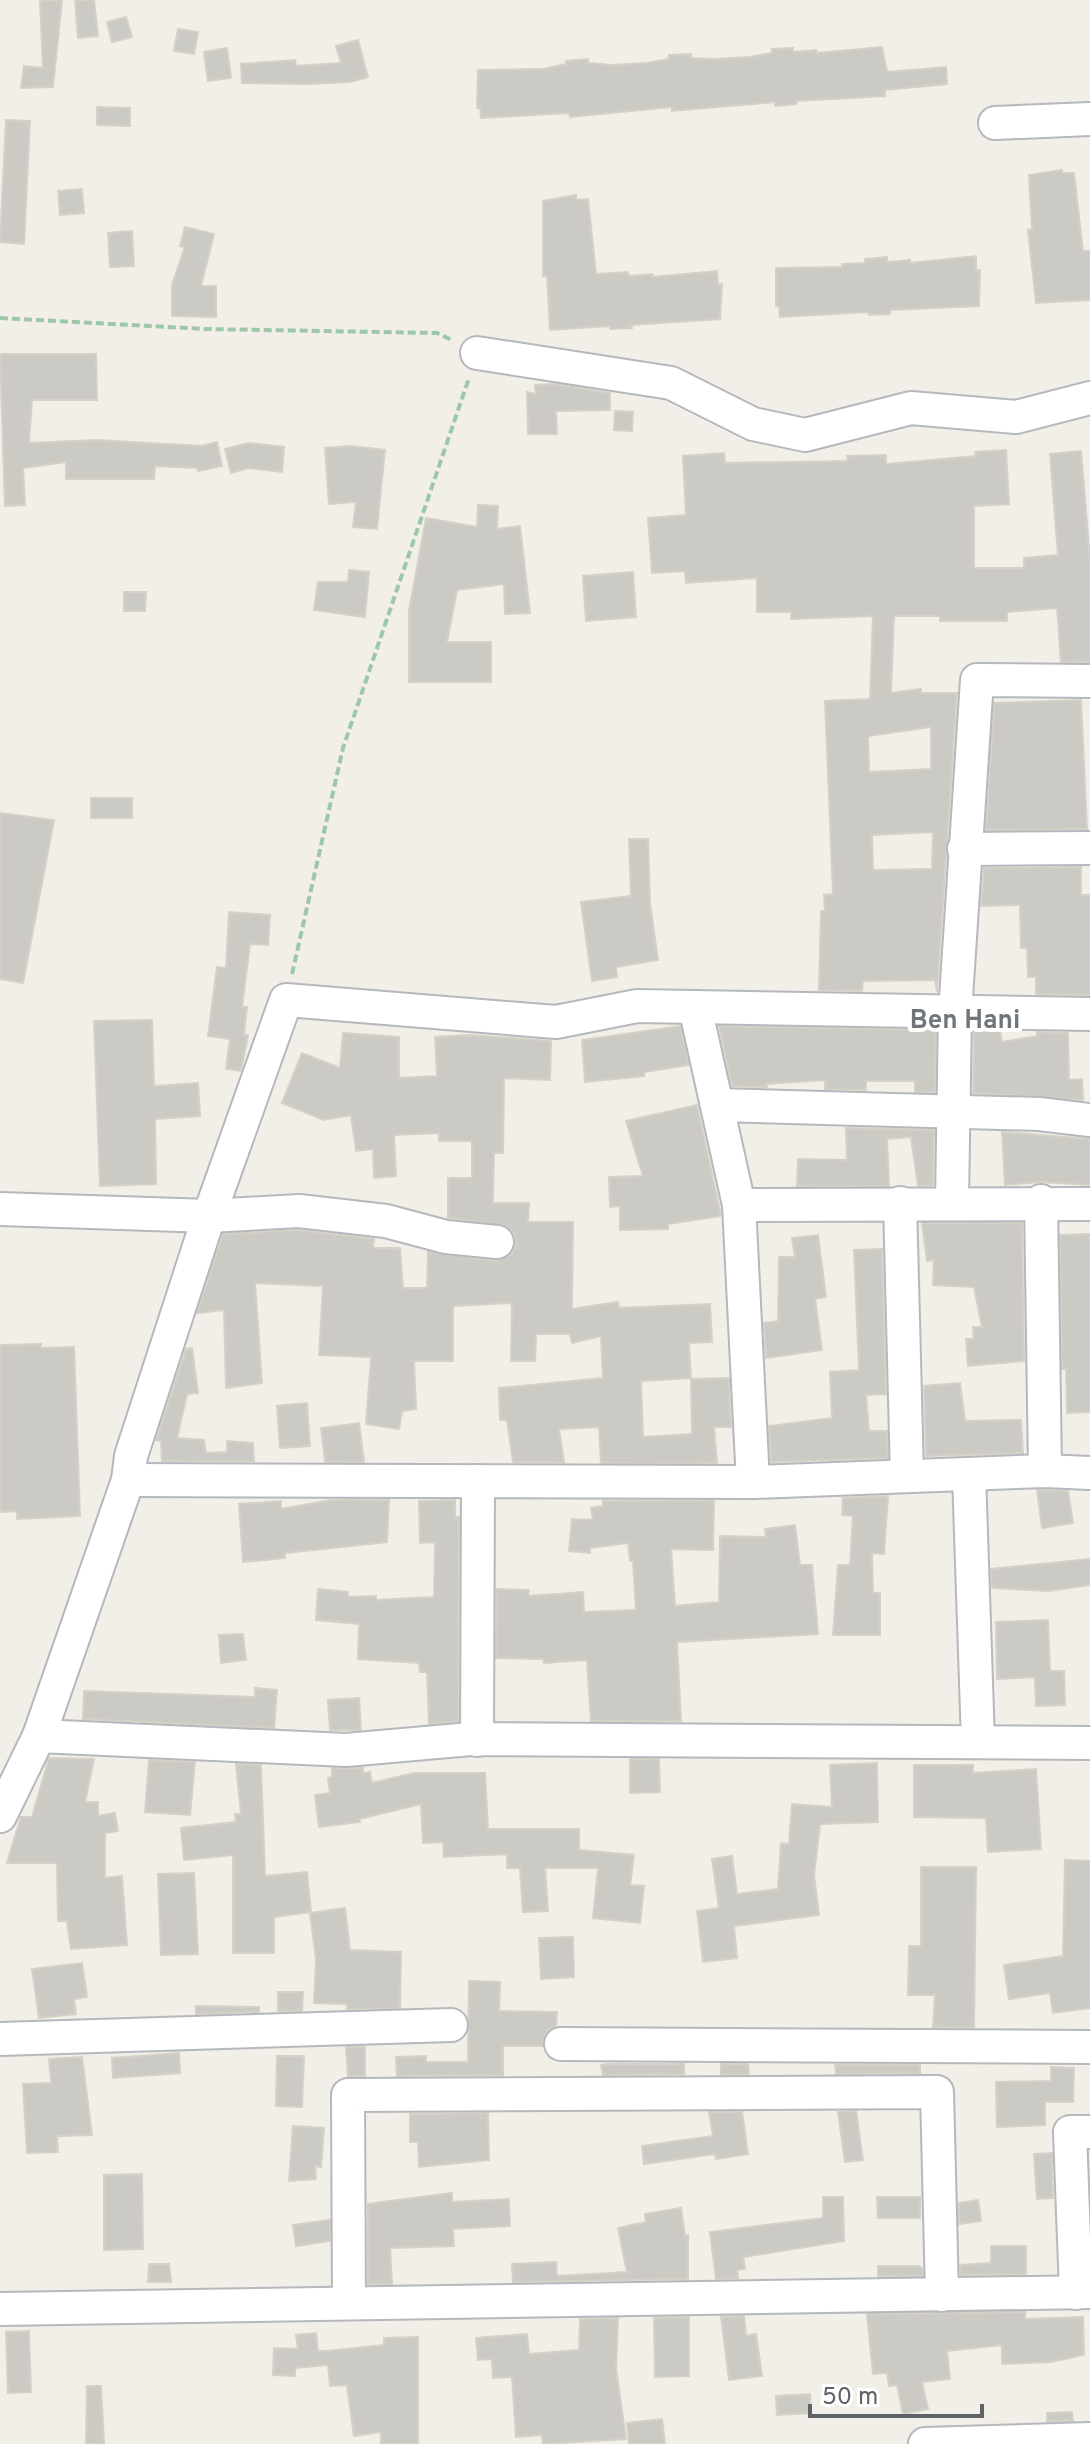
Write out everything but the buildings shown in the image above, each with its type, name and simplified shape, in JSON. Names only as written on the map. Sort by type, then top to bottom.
[{"type":"street","points":[[995,123],[1090,119]]},
{"type":"street","points":[[477,353],[671,383],[753,424],[805,435],[911,408],[1016,417],[1090,398]]},
{"type":"street","points":[[952,1202],[951,1112],[955,1013],[977,680],[1090,681]]},
{"type":"street","points":[[964,849],[1090,848]]},
{"type":"street","points":[[0,1816],[39,1736],[128,1480],[131,1456],[209,1216],[286,1000],[556,1022],[637,1006],[1090,1014]]},
{"type":"street","points":[[695,1007],[739,1205],[753,1482]]},
{"type":"street","points":[[717,1105],[1039,1114],[1090,1120]]},
{"type":"street","points":[[739,1205],[1041,1201],[1090,1204]]},
{"type":"street","points":[[1041,1201],[1045,1471]]},
{"type":"street","points":[[900,1203],[907,1476]]},
{"type":"street","points":[[0,1209],[209,1216],[299,1211],[386,1221],[446,1237],[497,1242]]},
{"type":"street","points":[[128,1480],[753,1482],[1045,1471],[1090,1473]]},
{"type":"street","points":[[969,1474],[978,1742]]},
{"type":"street","points":[[477,1740],[478,1481]]},
{"type":"street","points":[[39,1736],[346,1750],[477,1740],[1090,1743]]},
{"type":"street","points":[[0,2039],[451,2025]]},
{"type":"street","points":[[561,2044],[1090,2047]]},
{"type":"street","points":[[349,2303],[348,2095],[937,2092],[942,2295]]},
{"type":"street","points":[[0,2309],[1083,2292],[1070,2132],[1090,2132]]},
{"type":"street","points":[[925,2444],[1090,2439]]},
{"type":"path","points":[[0,318],[206,329],[437,333],[477,353],[343,748],[286,1000]]},
{"type":"district","name":"Ben Hani","points":[[965,1019]]}]
